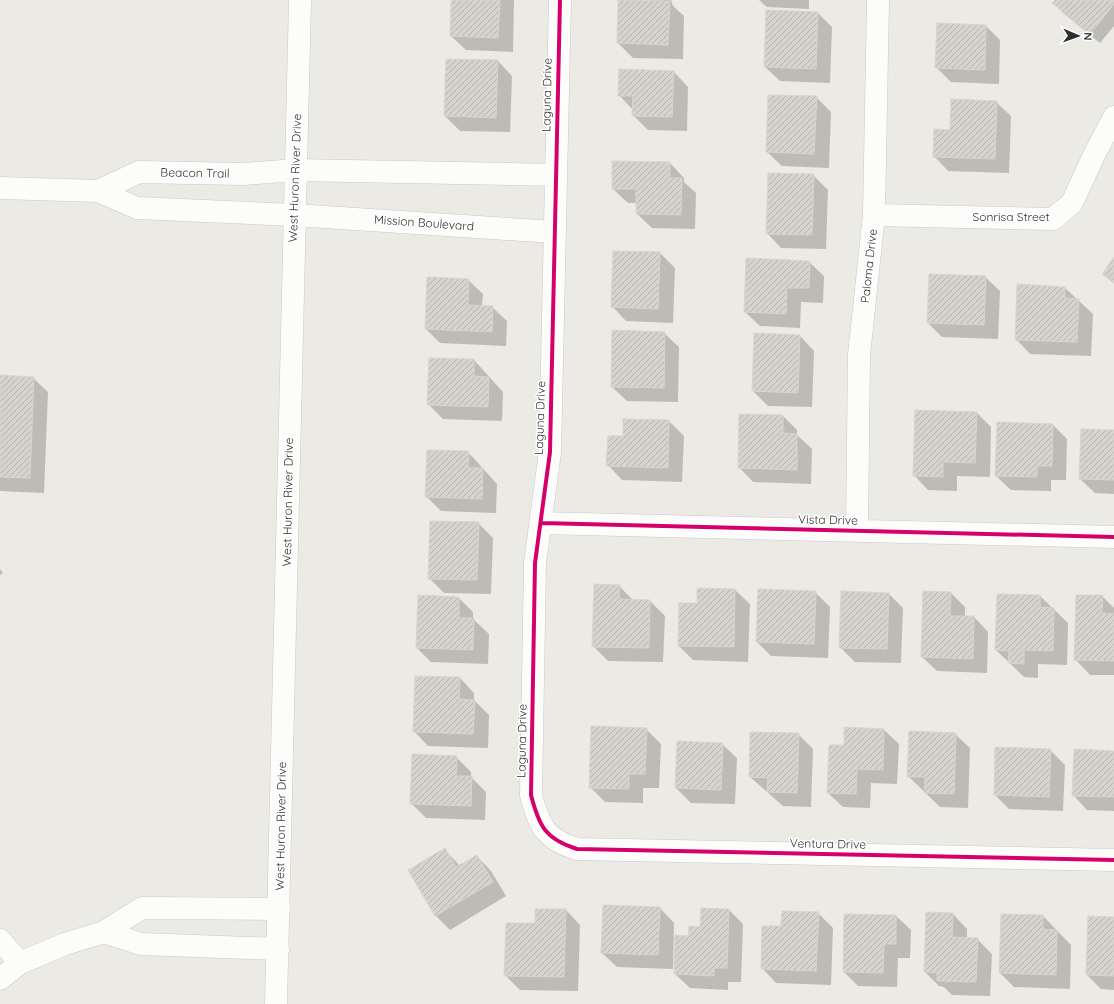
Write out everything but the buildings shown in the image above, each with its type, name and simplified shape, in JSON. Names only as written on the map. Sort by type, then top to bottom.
[{"type":"street","name":"West Huron River Drive","points":[[276,1004],[300,0]]},
{"type":"street","name":"Laguna Drive","points":[[547,832],[538,820],[531,795],[535,563],[550,452],[560,0]]},
{"type":"street","name":"Paloma Drive","points":[[856,531],[859,355],[874,215],[878,0]]},
{"type":"street","name":"Sonrisa Street","points":[[874,215],[1053,219],[1072,203],[1094,155],[1114,117]]},
{"type":"street","points":[[296,170],[556,175]]},
{"type":"street","name":"Beacon Trail","points":[[98,191],[139,172],[243,174],[296,170]]},
{"type":"street","name":"Beacon Trail","points":[[0,188],[98,191],[137,208],[294,215]]},
{"type":"street","name":"Mission Boulevard","points":[[294,215],[554,232]]},
{"type":"street","name":"Vista Drive","points":[[541,523],[1114,537]]},
{"type":"street","name":"Ventura Drive","points":[[547,832],[560,844],[577,849],[1114,860]]},
{"type":"street","points":[[0,979],[20,963],[65,944],[104,932],[142,908],[279,909]]},
{"type":"street","points":[[104,932],[142,944],[278,949]]},
{"type":"street","points":[[0,940],[20,963]]},
{"type":"cycle path","points":[[560,0],[550,452],[535,563],[531,795],[537,815],[545,830],[557,841],[577,849],[1114,860]]},
{"type":"cycle path","points":[[541,523],[1114,537]]}]
